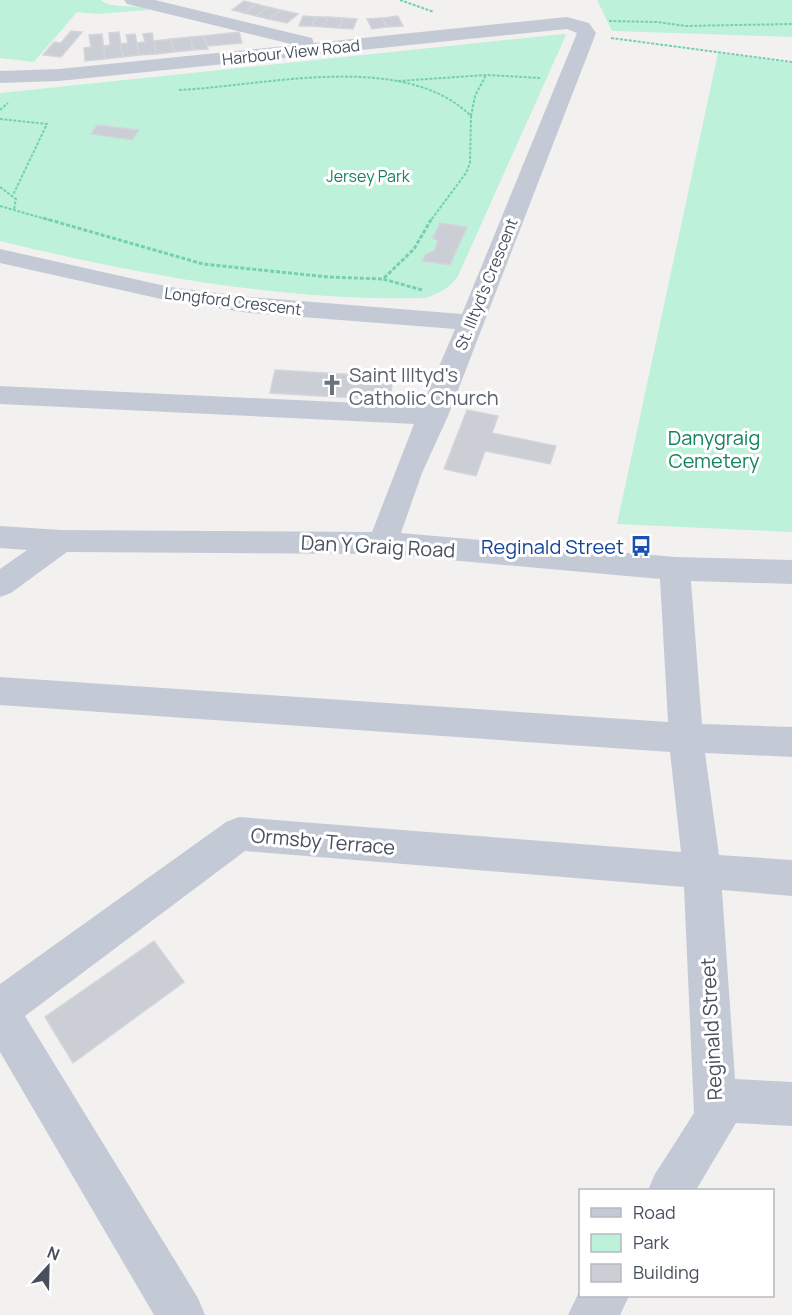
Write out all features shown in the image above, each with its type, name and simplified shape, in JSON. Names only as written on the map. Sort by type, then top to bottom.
[{"type":"street","points":[[133,0],[330,48]]},
{"type":"street","name":"Harbour View Road","points":[[0,77],[59,75],[567,23],[584,31]]},
{"type":"street","name":"St. Illtyd's Crescent","points":[[383,543],[408,473],[434,416],[584,31]]},
{"type":"street","name":"Longford Crescent","points":[[0,256],[101,281],[181,296],[250,305],[470,322]]},
{"type":"street","points":[[5,393],[434,416]]},
{"type":"street","name":"Dan Y Graig Road","points":[[0,537],[61,541],[383,543],[675,568],[792,572]]},
{"type":"street","points":[[0,585],[61,541]]},
{"type":"street","name":"Reginald Street","points":[[671,1189],[716,1118],[702,871],[686,738],[675,568]]},
{"type":"street","points":[[0,691],[686,738],[792,742]]},
{"type":"street","name":"Ormsby Terrace","points":[[0,1011],[239,834],[792,878]]},
{"type":"street","points":[[0,1011],[181,1315]]},
{"type":"street","points":[[715,1100],[792,1104]]},
{"type":"street","points":[[592,1315],[603,1297]]},
{"type":"path","points":[[584,31],[597,22],[627,20],[686,26],[792,24]]},
{"type":"path","points":[[584,31],[792,62]]},
{"type":"path","points":[[383,279],[414,249],[435,214],[466,173],[470,163],[471,116],[475,96],[486,75]]},
{"type":"path","points":[[177,90],[307,80],[354,78],[391,81],[511,75]]},
{"type":"path","points":[[391,81],[441,93],[456,102],[471,116]]},
{"type":"path","points":[[0,110],[8,103]]},
{"type":"path","points":[[0,118],[46,124],[14,195],[16,199],[14,209]]},
{"type":"path","points":[[0,187],[14,195]]},
{"type":"path","points":[[0,206],[203,264],[328,277],[383,279],[442,296],[470,322]]},
{"type":"green space","points":[[0,0],[101,0],[111,5],[149,10],[97,14],[77,12],[34,62],[0,58]]},
{"type":"green space","points":[[597,0],[792,0],[792,37],[612,31]]},
{"type":"green space","name":"Jersey Park","points":[[566,35],[458,276],[447,287],[425,298],[317,295],[211,283],[105,265],[0,241],[0,93]]},
{"type":"green space","name":"Danygraig Cemetery","points":[[718,53],[792,63],[792,532],[617,524]]},
{"type":"building","points":[[244,1],[256,4],[244,13],[232,10]]},
{"type":"building","points":[[256,4],[268,7],[256,16],[244,13]]},
{"type":"building","points":[[268,7],[281,10],[269,19],[256,16]]},
{"type":"building","points":[[281,10],[298,14],[287,23],[269,19]]},
{"type":"building","points":[[303,16],[316,17],[312,26],[299,26]]},
{"type":"building","points":[[398,16],[403,26],[387,27],[382,18]]},
{"type":"building","points":[[316,17],[328,17],[324,27],[312,26]]},
{"type":"building","points":[[328,17],[343,18],[339,28],[324,27]]},
{"type":"building","points":[[343,18],[357,19],[353,29],[339,28]]},
{"type":"building","points":[[382,18],[387,27],[372,29],[367,19]]},
{"type":"building","points":[[71,31],[82,32],[61,57],[43,55],[54,42],[61,43]]},
{"type":"building","points":[[119,32],[123,57],[105,59],[103,46],[110,45],[109,33]]},
{"type":"building","points":[[239,32],[242,43],[208,46],[204,36]]},
{"type":"building","points":[[152,33],[156,54],[139,55],[136,43],[145,42],[143,34]]},
{"type":"building","points":[[102,34],[105,59],[85,61],[84,48],[91,47],[89,35]]},
{"type":"building","points":[[135,34],[139,55],[123,57],[120,44],[128,43],[126,35]]},
{"type":"building","points":[[204,36],[208,49],[193,50],[190,37]]},
{"type":"building","points":[[190,37],[193,50],[174,52],[171,39]]},
{"type":"building","points":[[171,39],[174,52],[156,54],[154,41]]},
{"type":"building","points":[[97,125],[139,130],[132,140],[91,134]]},
{"type":"building","points":[[440,223],[467,227],[450,265],[422,261],[426,254],[434,251],[438,241],[433,238]]},
{"type":"building","name":"Saint Illtyd's Catholic Church","points":[[275,370],[393,377],[390,400],[270,393]]},
{"type":"building","points":[[467,410],[498,416],[492,433],[556,446],[550,464],[485,451],[476,476],[444,469]]},
{"type":"building","points":[[154,941],[184,982],[73,1063],[45,1017]]},
{"type":"place","name":"Saint Illtyd's Catholic Church","points":[[332,385]]},
{"type":"place","name":"Reginald Street","points":[[641,546]]}]
